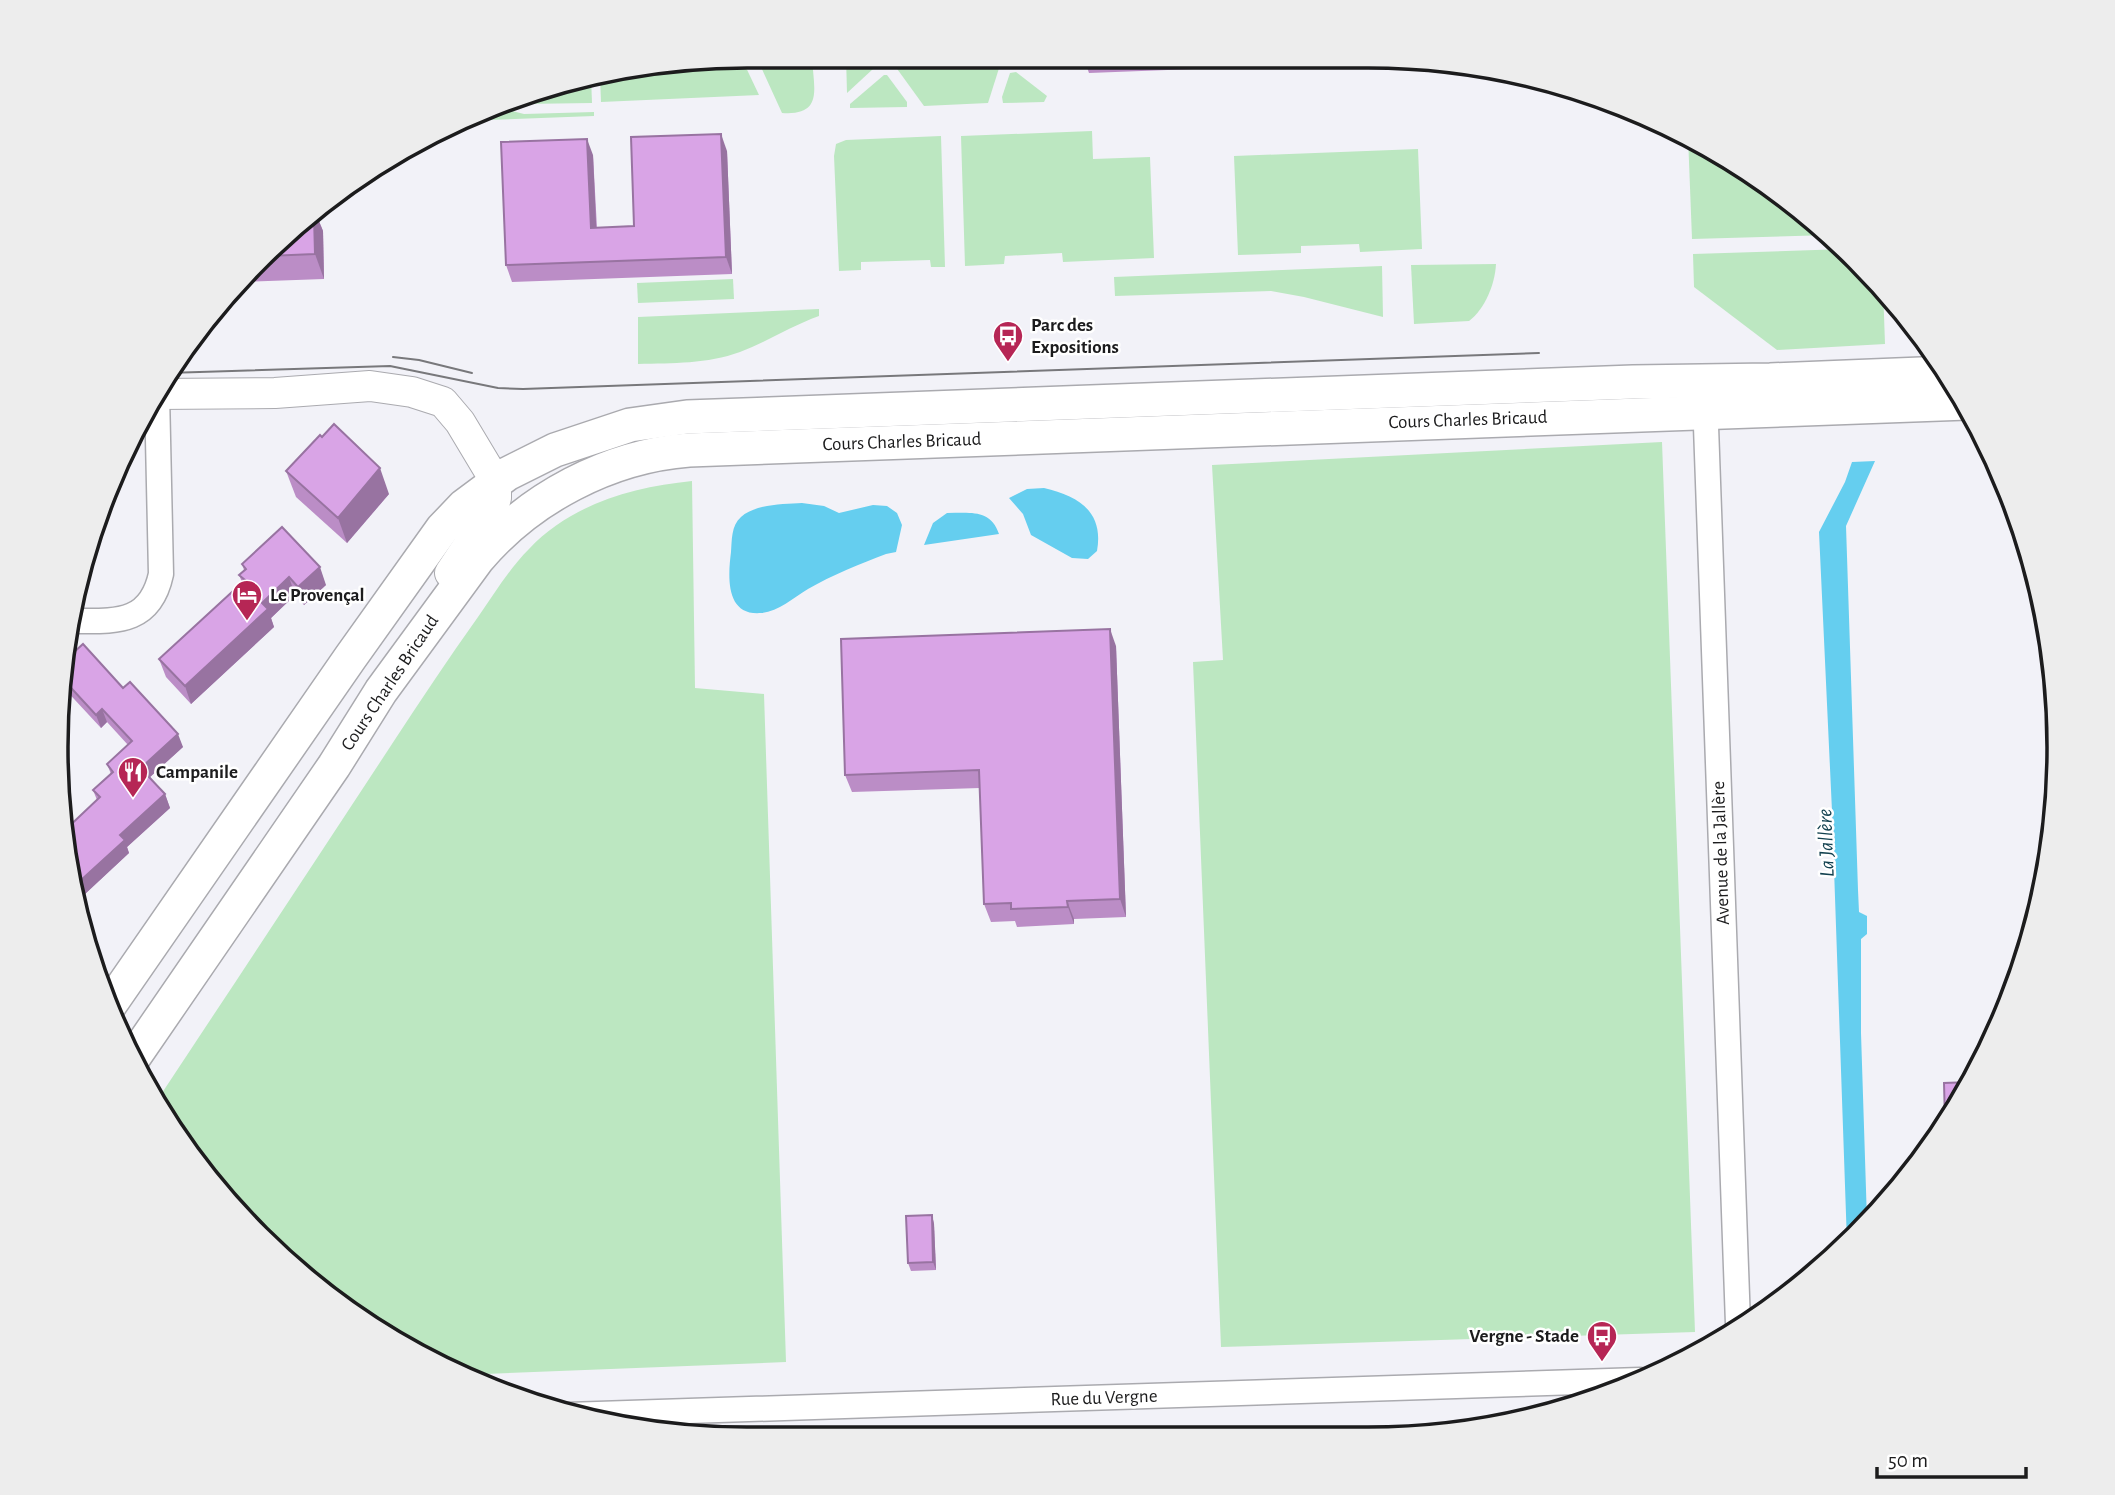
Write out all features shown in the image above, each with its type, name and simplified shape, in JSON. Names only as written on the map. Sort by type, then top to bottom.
[{"type":"main road","name":"Cours Charles Bricaud","points":[[495,503],[530,511],[593,474],[643,456],[666,452],[1167,431],[1705,397],[1935,374]]},
{"type":"main road","name":"Cours Charles Bricaud","points":[[116,996],[350,657],[442,529],[495,503],[533,461],[580,440],[630,425],[687,417],[1532,385],[1705,397],[1953,403]]},
{"type":"main road","name":"Cours Charles Bricaud","points":[[139,1050],[334,766],[381,691],[477,560],[495,503]]},
{"type":"street","points":[[168,394],[275,393],[370,386],[412,392],[443,402],[460,422],[495,503]]},
{"type":"street","name":"Avenue de la Jallère","points":[[1705,397],[1738,1317]]},
{"type":"street","points":[[80,621],[116,621],[134,616],[149,603],[158,590],[161,574],[157,411]]},
{"type":"street","name":"Rue du Vergne","points":[[613,1414],[1612,1381]]},
{"type":"green space","points":[[746,68],[759,95],[601,102],[600,84],[659,74]]},
{"type":"green space","points":[[761,68],[813,68],[814,97],[811,104],[796,113],[782,113]]},
{"type":"green space","points":[[846,68],[874,68],[847,93]]},
{"type":"green space","points":[[896,68],[999,68],[988,103],[924,106]]},
{"type":"green space","points":[[1016,72],[1047,96],[1044,102],[1003,103],[1002,97],[1010,73]]},
{"type":"green space","points":[[887,75],[907,102],[907,107],[850,108],[850,104]]},
{"type":"green space","points":[[591,86],[592,103],[529,104]]},
{"type":"green space","points":[[511,111],[524,114],[594,112],[594,116],[488,120]]},
{"type":"green space","points":[[1092,131],[1093,159],[1150,157],[1154,258],[1063,262],[1062,253],[1005,256],[1004,264],[965,266],[961,136]]},
{"type":"green space","points":[[941,136],[945,267],[931,267],[930,260],[861,262],[861,270],[839,271],[834,156],[836,144],[846,140]]},
{"type":"green space","points":[[1418,149],[1422,249],[1360,252],[1359,244],[1301,246],[1301,253],[1238,255],[1234,156]]},
{"type":"green space","points":[[1689,149],[1745,183],[1813,235],[1692,239]]},
{"type":"green space","points":[[1829,250],[1884,307],[1885,344],[1777,350],[1694,287],[1693,254]]},
{"type":"green space","points":[[1496,264],[1488,296],[1480,310],[1469,321],[1414,324],[1411,265]]},
{"type":"green space","points":[[1382,266],[1383,317],[1271,291],[1115,296],[1114,277]]},
{"type":"green space","points":[[733,279],[734,299],[638,303],[637,283]]},
{"type":"green space","points":[[819,309],[819,316],[728,356],[690,362],[638,364],[638,317]]},
{"type":"green space","points":[[1662,442],[1695,1332],[1221,1347],[1193,662],[1223,660],[1212,465]]},
{"type":"green space","points":[[692,481],[695,688],[764,694],[786,1362],[486,1374],[408,1336],[334,1286],[300,1258],[267,1228],[237,1195],[209,1161],[162,1092],[424,696],[522,557],[546,533],[583,509],[626,493]]},
{"type":"water","points":[[1875,461],[1846,526],[1859,912],[1867,916],[1867,934],[1861,939],[1867,1208],[1847,1229],[1819,532],[1845,482],[1852,462]]},
{"type":"water","points":[[1044,488],[1078,501],[1093,516],[1097,526],[1097,551],[1088,559],[1072,558],[1031,535],[1023,514],[1009,498],[1027,489]]},
{"type":"water","points":[[802,503],[824,506],[839,513],[873,505],[887,506],[897,513],[902,525],[896,552],[836,574],[773,610],[761,613],[741,608],[731,593],[729,572],[735,525],[741,517],[754,509]]},
{"type":"water","points":[[947,513],[985,516],[991,520],[999,534],[924,545],[933,523]]},
{"type":"building","points":[[721,134],[726,257],[506,265],[501,142],[587,139],[591,228],[634,226],[631,137]]},
{"type":"building","points":[[314,225],[315,254],[280,256]]},
{"type":"building","points":[[334,424],[380,468],[338,518],[286,471]]},
{"type":"building","points":[[282,527],[320,567],[298,587],[289,577],[262,603],[268,609],[185,686],[159,659],[245,580],[239,575],[246,569],[242,564]]},
{"type":"building","points":[[1110,629],[1120,899],[1067,901],[1068,907],[1011,909],[1011,903],[984,904],[979,770],[845,775],[841,639]]},
{"type":"building","points":[[83,644],[123,688],[130,682],[178,734],[143,766],[149,773],[147,775],[165,794],[120,835],[125,840],[81,880],[73,823],[100,797],[93,790],[113,772],[107,764],[132,741],[102,709],[96,715],[71,688],[75,651]]},
{"type":"building","points":[[1958,1082],[1945,1105],[1944,1083]]},
{"type":"building","points":[[932,1215],[933,1262],[908,1263],[906,1216]]},
{"type":"tram line","points":[[181,373],[390,366],[498,388],[523,389],[1539,353]]},
{"type":"tram line","points":[[393,357],[419,360],[472,373]]},
{"type":"place","name":"Parc des Expositions","points":[[1008,363]]},
{"type":"place","name":"Le Provençal","points":[[247,622]]},
{"type":"place","name":"Campanile","points":[[133,799]]},
{"type":"place","name":"Vergne - Stade","points":[[1602,1363]]},
{"type":"water label","name":"La Jallère","points":[[1826,843]]}]
